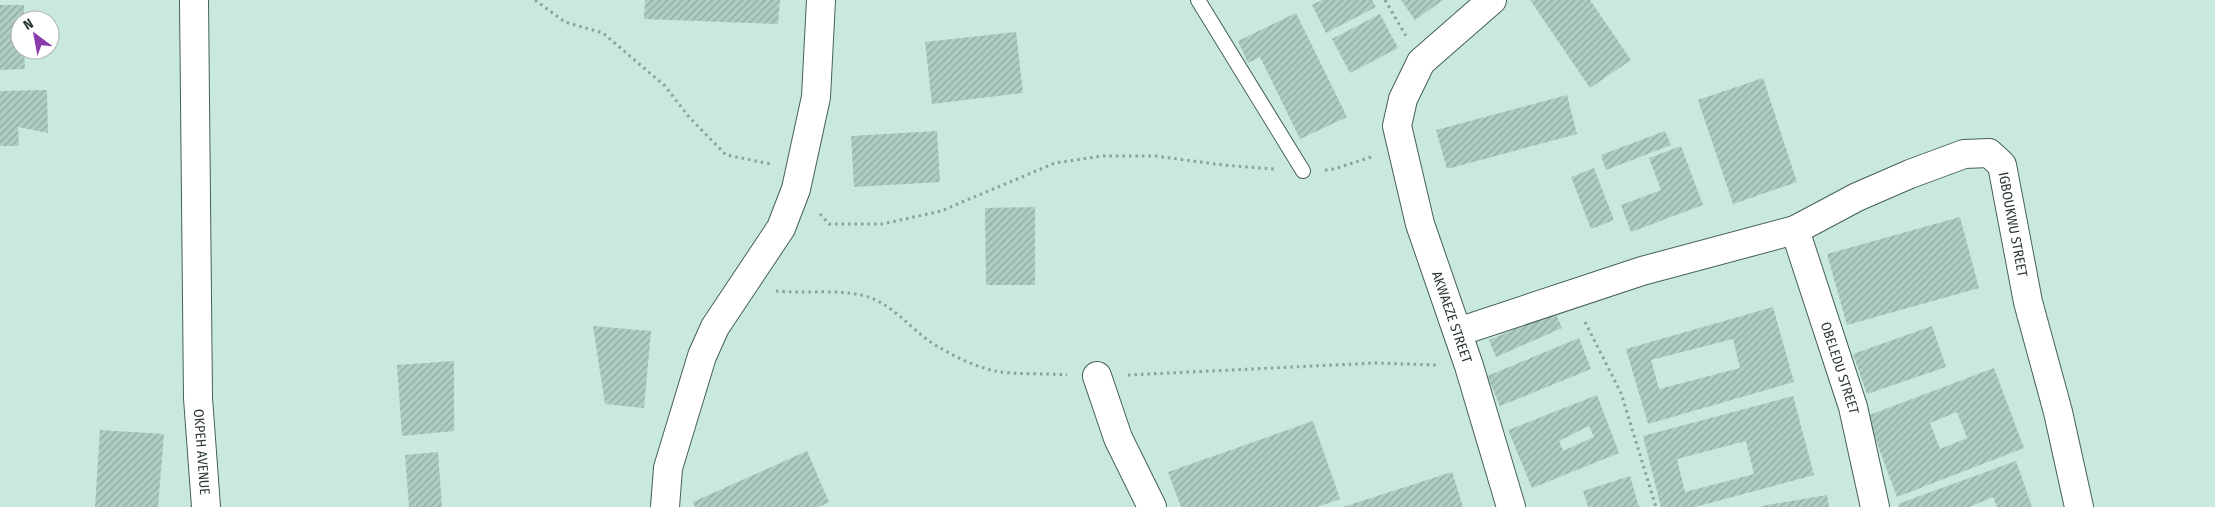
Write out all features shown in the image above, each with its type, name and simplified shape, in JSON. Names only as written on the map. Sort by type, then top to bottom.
[{"type":"street","name":"OKPEH AVENUE","points":[[194,0],[198,398],[206,507]]},
{"type":"street","points":[[665,507],[668,468],[702,356],[716,327],[781,228],[796,189],[816,97],[821,0]]},
{"type":"street","points":[[1399,136],[1403,99],[1421,62],[1492,0]]},
{"type":"street","name":"AKWAEZE STREET","points":[[1399,136],[1420,224],[1458,332],[1511,507]]},
{"type":"street","name":"IGBOUKWU STREET","points":[[1458,332],[1642,271],[1795,230],[1856,197],[1910,174],[1964,154],[1989,153],[2002,165],[2028,302],[2058,412],[2079,507]]},
{"type":"street","name":"OBELEDU STREET","points":[[1795,230],[1853,407],[1875,507]]},
{"type":"street","points":[[1097,376],[1118,438],[1152,507]]},
{"type":"lane","points":[[1198,0],[1303,171]]},
{"type":"path","points":[[535,0],[565,22],[603,33],[665,86],[689,117],[726,155],[778,166],[796,189],[829,224],[882,224],[940,211],[1055,163],[1102,156],[1155,156],[1223,165],[1303,171],[1334,169],[1399,136]]},
{"type":"path","points":[[1385,0],[1421,62]]},
{"type":"path","points":[[1572,294],[1621,393],[1656,507]]},
{"type":"building","points":[[645,0],[780,0],[778,24],[644,19]]},
{"type":"building","points":[[1322,0],[1372,0],[1376,7],[1326,33],[1312,5]]},
{"type":"building","points":[[1401,0],[1443,0],[1415,20]]},
{"type":"building","points":[[1530,0],[1590,0],[1631,60],[1590,88]]},
{"type":"building","points":[[0,5],[24,5],[24,10],[10,10],[10,60],[25,60],[25,69],[0,70]]},
{"type":"building","points":[[1296,13],[1347,117],[1300,139],[1260,57],[1248,63],[1238,41]]},
{"type":"building","points":[[1380,14],[1398,48],[1350,73],[1332,39]]},
{"type":"building","points":[[1016,32],[1023,93],[932,104],[925,42]]},
{"type":"building","points":[[1763,78],[1797,182],[1733,204],[1698,100]]},
{"type":"building","points":[[47,90],[48,133],[18,127],[19,146],[0,146],[0,91]]},
{"type":"building","points":[[1567,95],[1577,134],[1447,169],[1436,130]]},
{"type":"building","points":[[937,131],[940,182],[854,187],[851,136]]},
{"type":"building","points":[[1665,131],[1671,145],[1606,170],[1601,155]]},
{"type":"building","points":[[1681,146],[1703,205],[1631,232],[1621,205],[1661,190],[1649,158]]},
{"type":"building","points":[[1594,168],[1614,220],[1591,229],[1571,177]]},
{"type":"building","points":[[1035,207],[1035,285],[986,285],[985,208]]},
{"type":"building","points":[[1960,217],[1979,288],[1847,325],[1827,254]]},
{"type":"building","points":[[1773,307],[1794,382],[1648,424],[1626,349]],"holes":[[[1733,339],[1740,368],[1659,389],[1651,360]]]},
{"type":"building","points":[[1555,312],[1562,328],[1496,357],[1489,340]]},
{"type":"building","points":[[593,326],[651,331],[644,408],[605,404]]},
{"type":"building","points":[[1932,326],[1946,367],[1867,394],[1853,354]]},
{"type":"building","points":[[1579,338],[1591,369],[1500,406],[1487,376]]},
{"type":"building","points":[[454,361],[454,431],[402,436],[397,365]]},
{"type":"building","points":[[1994,368],[2024,448],[1897,497],[1867,416]],"holes":[[[1957,412],[1967,438],[1940,449],[1930,423]]]},
{"type":"building","points":[[1597,395],[1619,453],[1532,488],[1508,430]],"holes":[[[1589,426],[1594,437],[1563,451],[1559,441]]]},
{"type":"building","points":[[1793,396],[1814,475],[1695,507],[1661,507],[1643,436]],"holes":[[[1746,441],[1754,474],[1685,492],[1677,459]]]},
{"type":"building","points":[[1313,421],[1340,499],[1317,507],[1181,507],[1168,472]]},
{"type":"building","points":[[100,430],[164,434],[158,507],[95,507]]},
{"type":"building","points":[[807,451],[829,502],[819,507],[695,507],[693,502]]},
{"type":"building","points":[[438,452],[442,507],[409,507],[405,455]]},
{"type":"building","points":[[2016,461],[2032,507],[1997,507],[1993,497],[1969,507],[1899,507],[1898,504]]},
{"type":"building","points":[[1452,472],[1463,507],[1343,507]]},
{"type":"building","points":[[1630,476],[1639,507],[1588,507],[1583,491]]},
{"type":"building","points":[[1827,495],[1829,507],[1761,507],[1761,506]]}]
